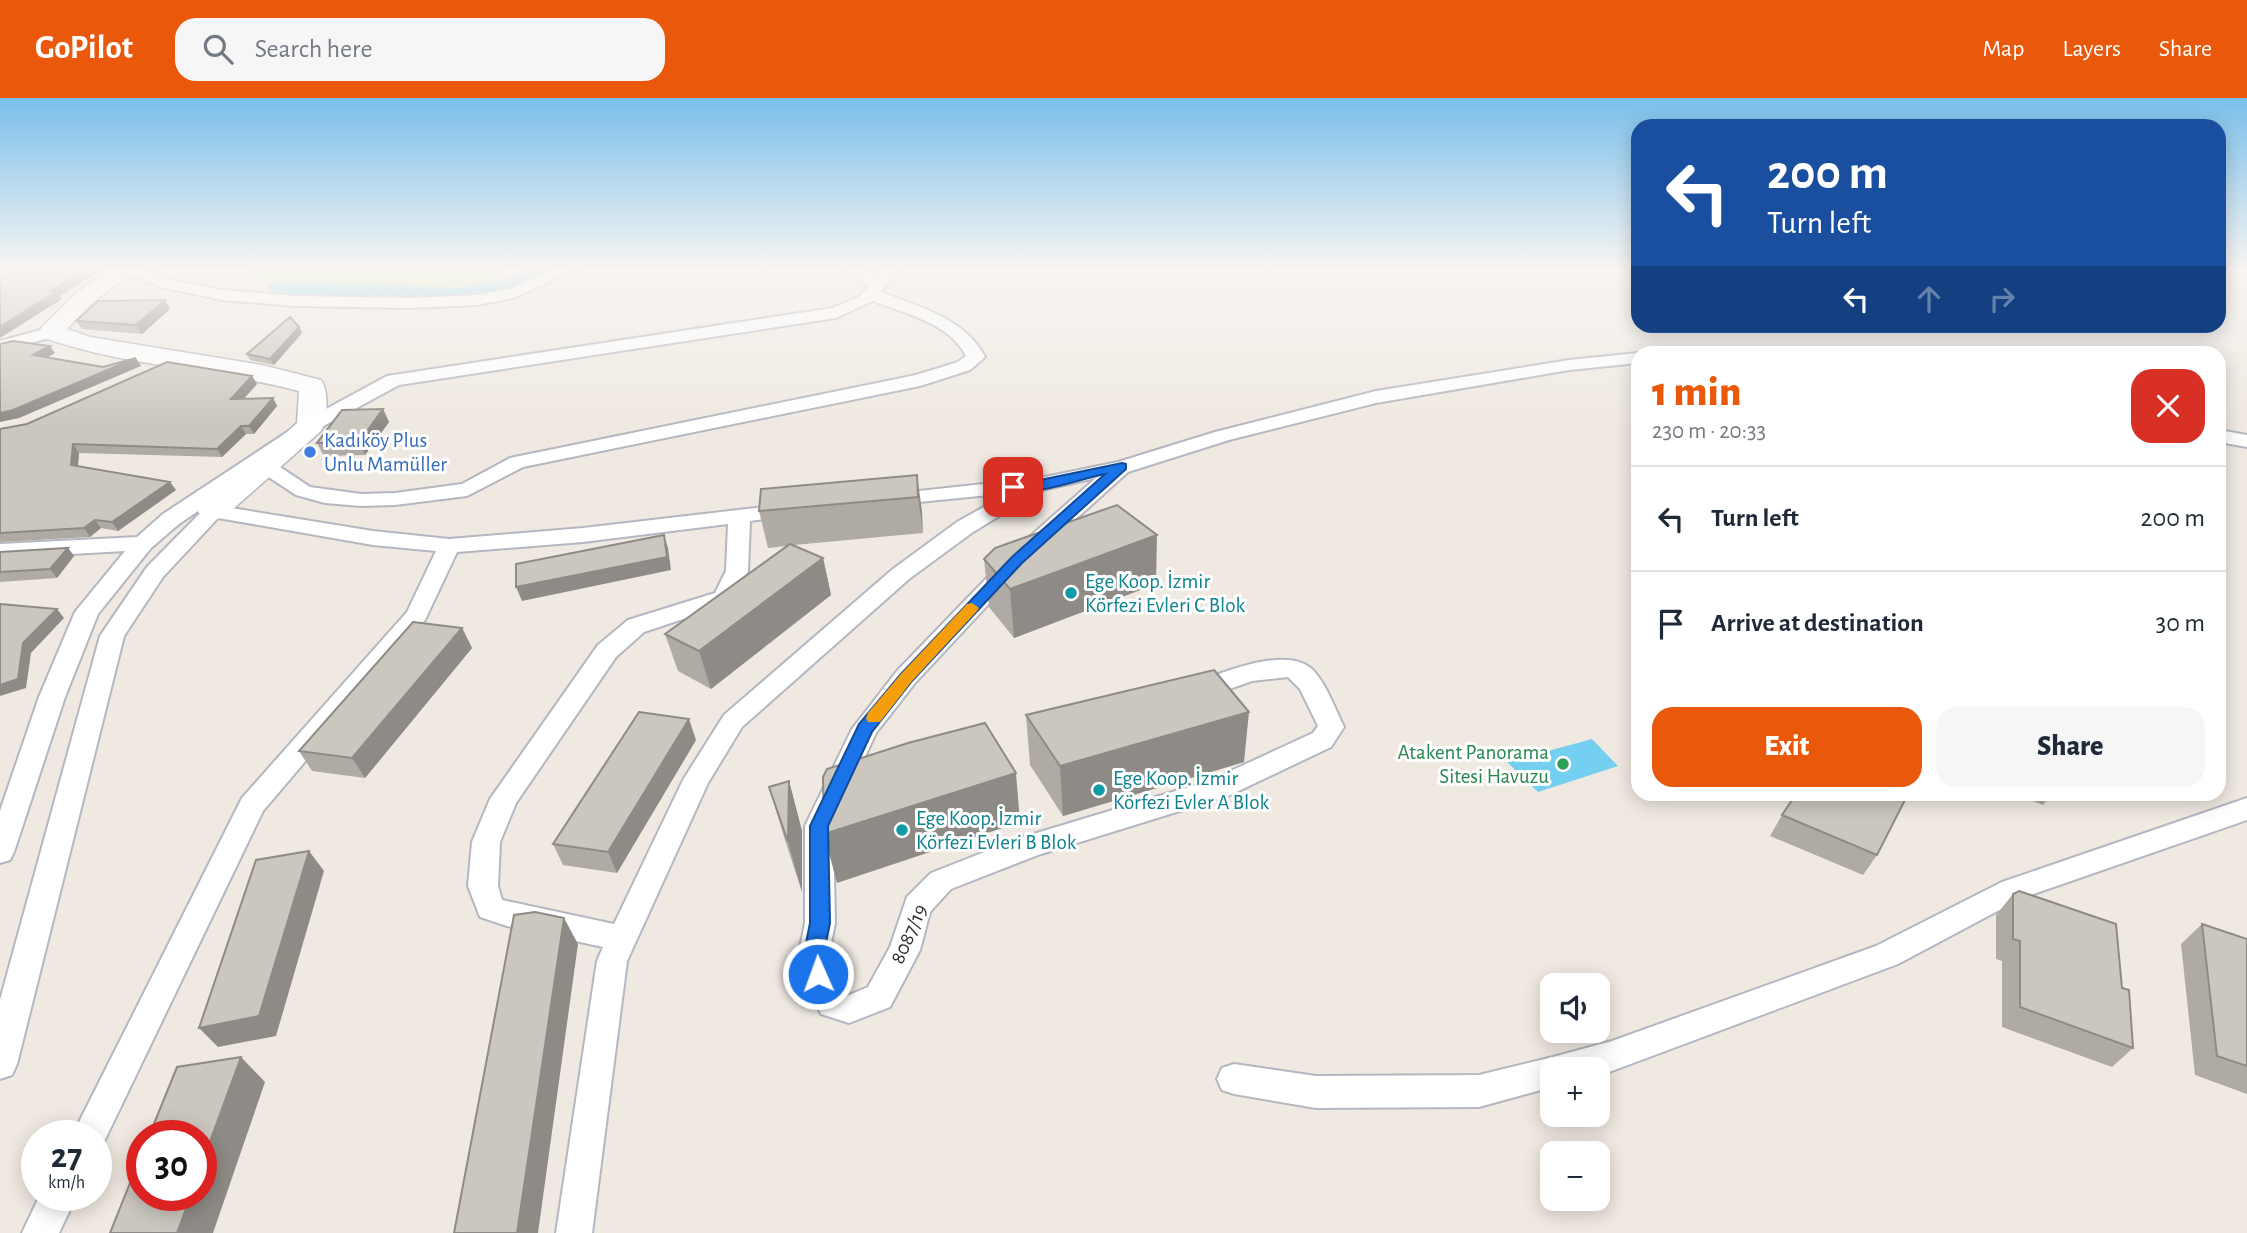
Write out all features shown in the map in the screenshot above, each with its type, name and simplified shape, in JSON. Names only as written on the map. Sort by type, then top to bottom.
[{"type":"street","points":[[0,345],[51,332],[63,320]]},
{"type":"street","points":[[0,852],[52,696],[87,612],[143,543],[171,519],[311,425],[394,380],[790,320]]},
{"type":"street","points":[[265,465],[303,491],[325,497],[395,499],[467,490],[517,463],[920,380],[964,366],[976,357],[974,349],[959,331],[936,320]]},
{"type":"street","points":[[0,330],[22,339]]},
{"type":"street","points":[[0,1064],[112,636],[155,572],[213,511],[311,425],[312,386],[262,373],[85,344],[51,332]]},
{"type":"street","points":[[139,375],[176,358]]},
{"type":"street","points":[[864,502],[1040,484],[1122,467],[1222,436],[1376,397],[1569,365],[1631,359]]},
{"type":"street","points":[[2226,438],[2247,442]]},
{"type":"street","name":"8087/19","points":[[1122,467],[1017,560],[906,677],[865,729],[819,826],[820,923],[814,953],[818,974],[832,1004],[849,1009],[879,997],[905,950],[917,906],[941,881],[1030,846],[1218,789],[1322,740],[1331,727],[1302,674],[1290,667],[1247,673],[1172,700]]},
{"type":"street","points":[[574,1233],[612,961],[696,780],[733,721],[901,574],[965,527],[1040,484]]},
{"type":"street","points":[[213,511],[373,538],[449,546],[517,542],[815,506]]},
{"type":"street","points":[[622,938],[490,908],[483,886],[486,842],[504,799],[607,651],[636,626],[723,598],[729,592],[737,578],[739,517]]},
{"type":"street","points":[[0,551],[143,543]]},
{"type":"street","points":[[97,1120],[252,805],[417,615],[449,546]]},
{"type":"street","points":[[1608,1057],[1887,955],[2012,890],[2247,809]]},
{"type":"street","points":[[1234,1079],[1316,1092],[1479,1091],[1540,1075]]},
{"type":"street","points":[[40,1233],[51,1211]]},
{"type":"water","name":"Atakent Panorama Sitesi Havuzu","points":[[1592,739],[1618,766],[1538,792],[1507,762]]},
{"type":"building","points":[[0,320],[11,320],[0,327]]},
{"type":"building","points":[[77,320],[142,320],[136,325]]},
{"type":"building","points":[[287,320],[293,320],[299,327],[270,359],[247,354]]},
{"type":"building","points":[[13,341],[50,346],[33,355],[103,367],[136,358],[0,413],[0,344]]},
{"type":"building","points":[[167,362],[252,376],[231,399],[273,398],[249,426],[241,426],[217,449],[73,444],[71,465],[170,482],[112,522],[95,520],[84,528],[0,533],[0,429],[27,424]]},
{"type":"building","points":[[383,409],[359,442],[317,443],[342,410]]},
{"type":"building","points":[[917,475],[918,497],[759,511],[761,489]]},
{"type":"building","points":[[1117,505],[1157,535],[1010,589],[984,559],[995,548]]},
{"type":"building","points":[[664,535],[667,557],[516,587],[516,564]]},
{"type":"building","points":[[790,544],[823,558],[699,651],[665,634]]},
{"type":"building","points":[[68,548],[50,569],[0,572],[0,552]]},
{"type":"building","points":[[0,604],[57,609],[23,643],[18,679],[0,685]]},
{"type":"building","points":[[413,622],[462,628],[352,758],[299,751]]},
{"type":"building","points":[[1214,670],[1249,712],[1060,766],[1026,715]]},
{"type":"building","points":[[639,712],[689,719],[608,852],[553,844]]},
{"type":"building","points":[[985,723],[1016,773],[824,834],[823,777],[827,769],[908,743]]},
{"type":"building","points":[[789,781],[788,842],[769,787]]},
{"type":"building","points":[[1791,801],[1904,801],[1877,855],[1782,815]]},
{"type":"building","points":[[309,851],[259,1016],[199,1028],[256,860]]},
{"type":"building","points":[[2019,891],[2116,924],[2122,988],[2129,990],[2133,1048],[2020,1007],[2020,941],[2013,939],[2013,894]]},
{"type":"building","points":[[535,912],[564,918],[517,1233],[454,1233],[514,915]]},
{"type":"building","points":[[2202,924],[2247,939],[2247,1066],[2217,1056]]},
{"type":"building","points":[[241,1057],[217,1122],[217,1120],[155,1120],[177,1067]]},
{"type":"building","points":[[126,1193],[126,1211],[185,1211],[177,1233],[110,1233]]},
{"type":"slow traffic","points":[[874,718],[906,677],[972,608]]},
{"type":"place","name":"Kadıköy Plus Unlu Mamüller","points":[[310,452]]},
{"type":"place","name":"Ege Koop. İzmir Körfezi Evleri C Blok","points":[[1071,593]]},
{"type":"place","name":"Atakent Panorama Sitesi Havuzu","points":[[1563,764]]},
{"type":"place","name":"Ege Koop. İzmir Körfezi Evler A Blok","points":[[1099,790]]},
{"type":"place","name":"Ege Koop. İzmir Körfezi Evleri B Blok","points":[[902,830]]},
{"type":"route","points":[[818,974],[814,953],[820,923],[819,826],[865,729],[906,677],[1017,560],[1122,467],[1013,487]]}]
